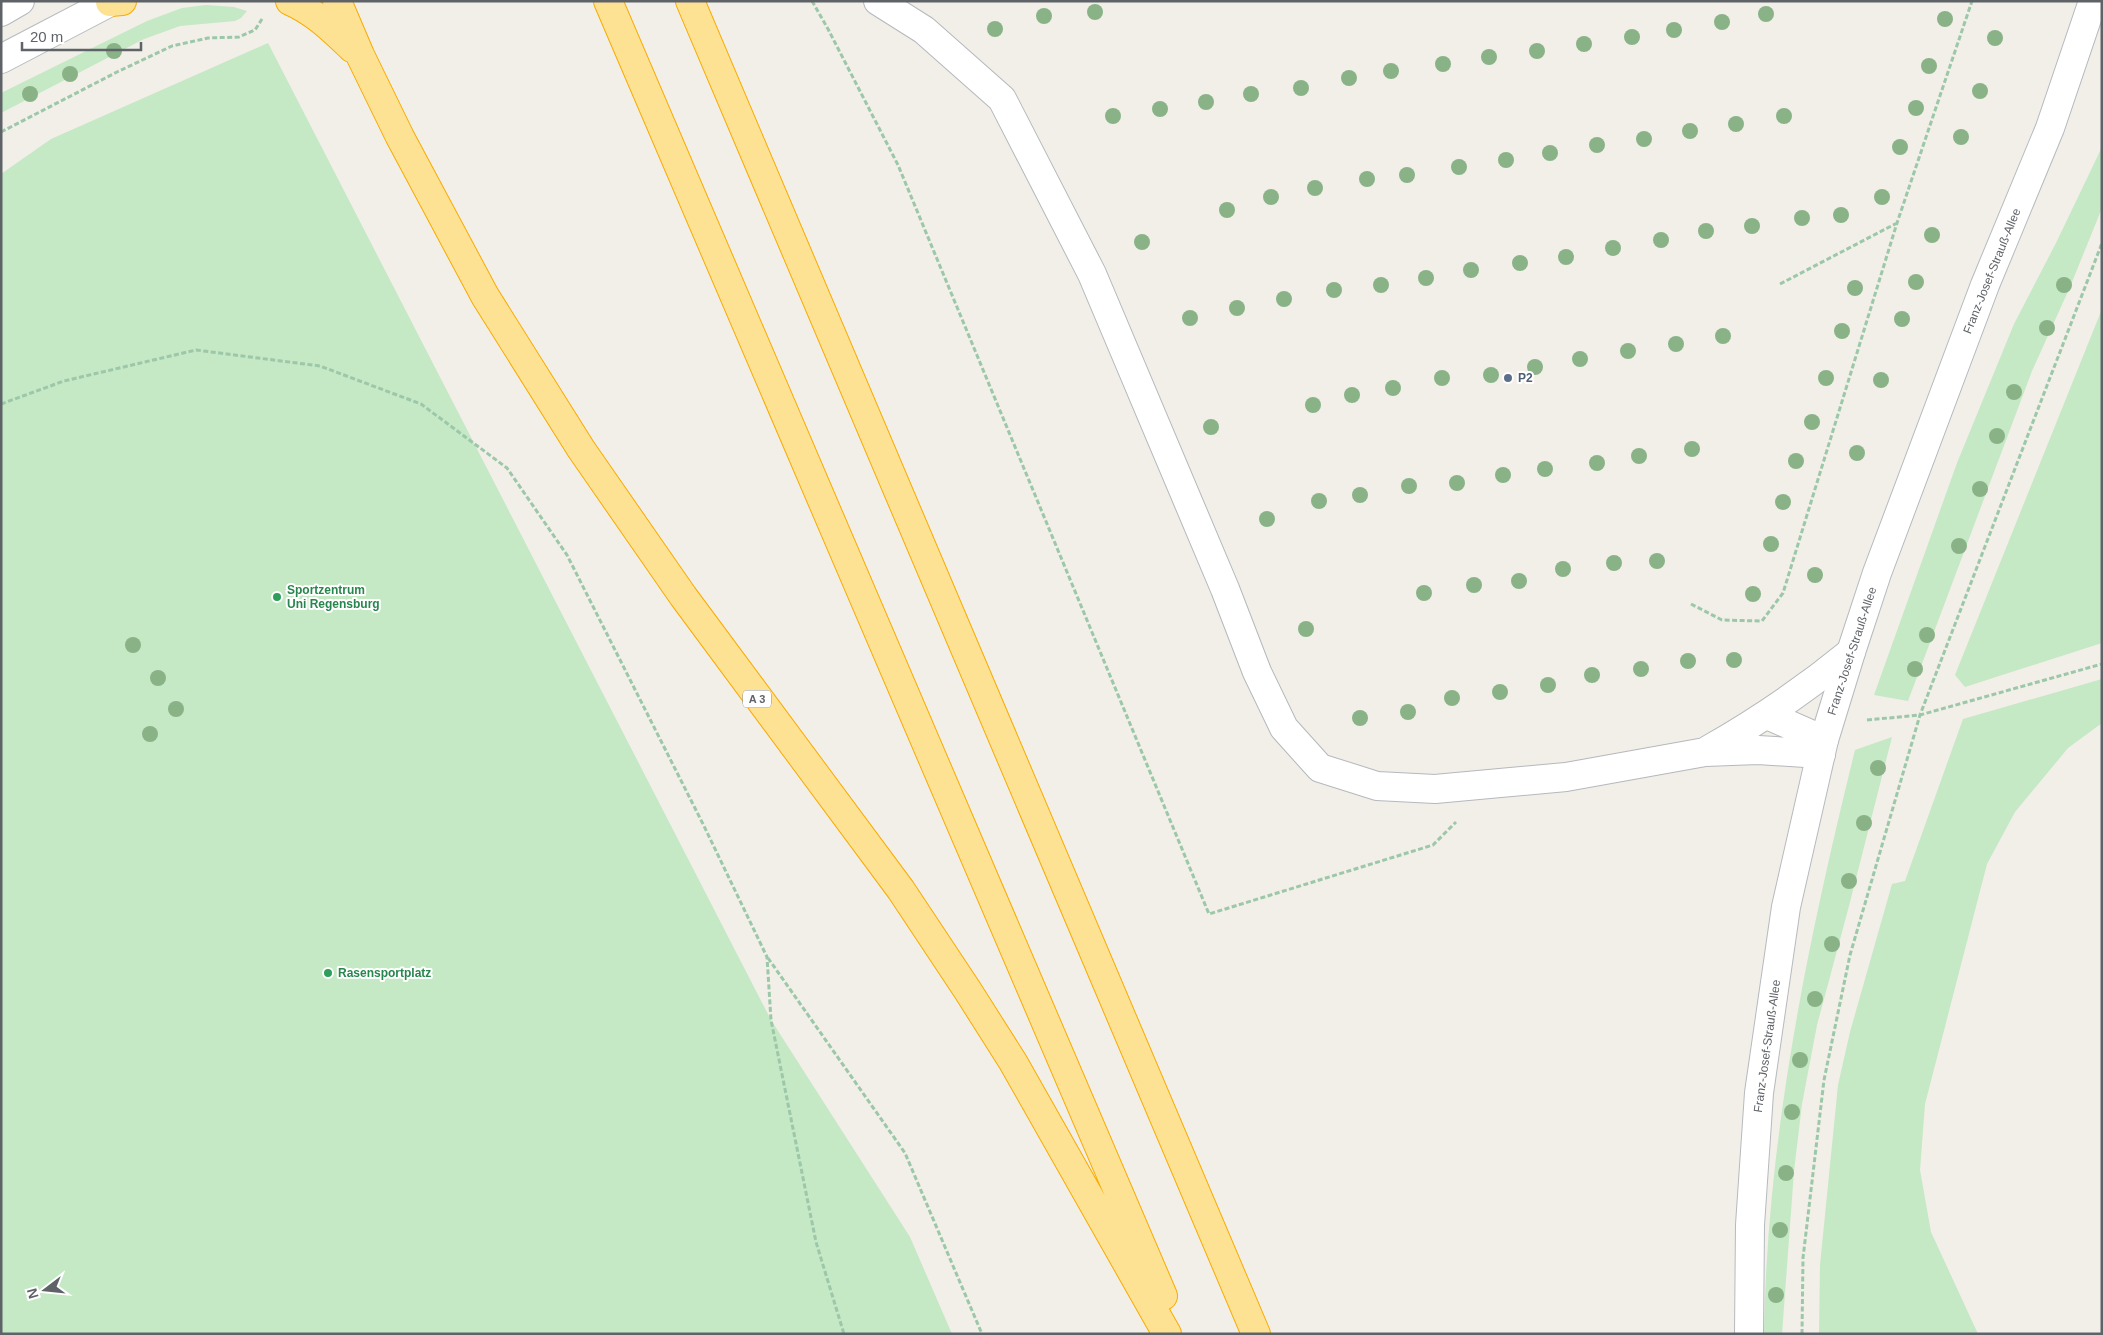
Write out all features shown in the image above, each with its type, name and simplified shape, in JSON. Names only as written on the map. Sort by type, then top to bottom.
[{"type":"highway","points":[[290,1],[313,14],[332,28],[360,55]]},
{"type":"highway","name":"A 3","points":[[337,1],[360,55],[400,137],[485,296],[576,441],[682,596],[901,890],[963,983],[1018,1070],[1168,1334]]},
{"type":"highway","points":[[608,1],[1180,1334]]},
{"type":"highway","points":[[692,5],[1256,1334]]},
{"type":"street","points":[[1,12],[20,1]]},
{"type":"street","points":[[878,1],[924,30],[1002,100],[1092,274],[1225,589],[1257,672],[1284,728],[1320,768],[1377,786],[1435,789],[1566,776],[1705,752],[1758,750],[1825,736]]},
{"type":"street","name":"Franz-Josef-Strauß-Allee","points":[[1749,1334],[1750,1225],[1759,1093],[1786,908],[1825,736],[1878,573],[1985,285],[2050,128],[2093,1]]},
{"type":"street","points":[[1,59],[115,2]]},
{"type":"street","points":[[1705,752],[1767,715],[1819,678],[1851,652]]},
{"type":"street","points":[[1767,715],[1825,736]]},
{"type":"path","points":[[812,1],[898,166],[1208,914],[1433,845],[1495,783]]},
{"type":"path","points":[[1691,604],[1722,620],[1762,621],[1783,593],[1897,223],[1972,1]]},
{"type":"path","points":[[1,132],[116,72],[172,46],[208,38],[239,37],[255,30],[263,18]]},
{"type":"path","points":[[1780,284],[1897,223]]},
{"type":"path","points":[[1802,1334],[1803,1258],[1824,1080],[1850,955],[1920,715],[2102,243]]},
{"type":"path","points":[[1,404],[64,381],[196,350],[320,366],[421,404],[507,468],[567,555],[704,826],[767,957],[905,1153],[982,1334]]},
{"type":"path","points":[[1825,736],[1868,721],[1920,715],[2102,664]]},
{"type":"path","points":[[767,957],[771,1020],[810,1214],[816,1242],[844,1334]]},
{"type":"green space","points":[[206,5],[234,7],[247,11],[241,18],[235,21],[180,26],[144,39],[1,113],[1,93],[147,21],[182,8]]},
{"type":"green space","name":"Sportzentrum Uni Regensburg","points":[[268,43],[771,1020],[910,1237],[952,1334],[1,1334],[1,174],[51,139]]},
{"type":"green space","points":[[2102,147],[2102,208],[2070,287],[2032,371],[1908,701],[1874,695],[1957,463],[2014,324],[2056,243]]},
{"type":"green space","points":[[2102,309],[2102,643],[1965,687],[1955,675]]},
{"type":"green space","points":[[2102,679],[2102,723],[2068,748],[2015,812],[1987,864],[1925,1104],[1920,1170],[1931,1232],[1978,1334],[1819,1334],[1820,1265],[1838,1085],[1850,1032],[1892,884],[1905,881],[1963,719]]},
{"type":"green space","points":[[1892,737],[1817,1025],[1802,1104],[1794,1171],[1782,1334],[1764,1334],[1773,1186],[1782,1113],[1793,1039],[1821,894],[1855,750]]},
{"type":"place","name":"P2","points":[[1508,378]]},
{"type":"place","name":"Sportzentrum Uni Regensburg","points":[[277,597]]},
{"type":"place","name":"Rasensportplatz","points":[[328,973]]}]
